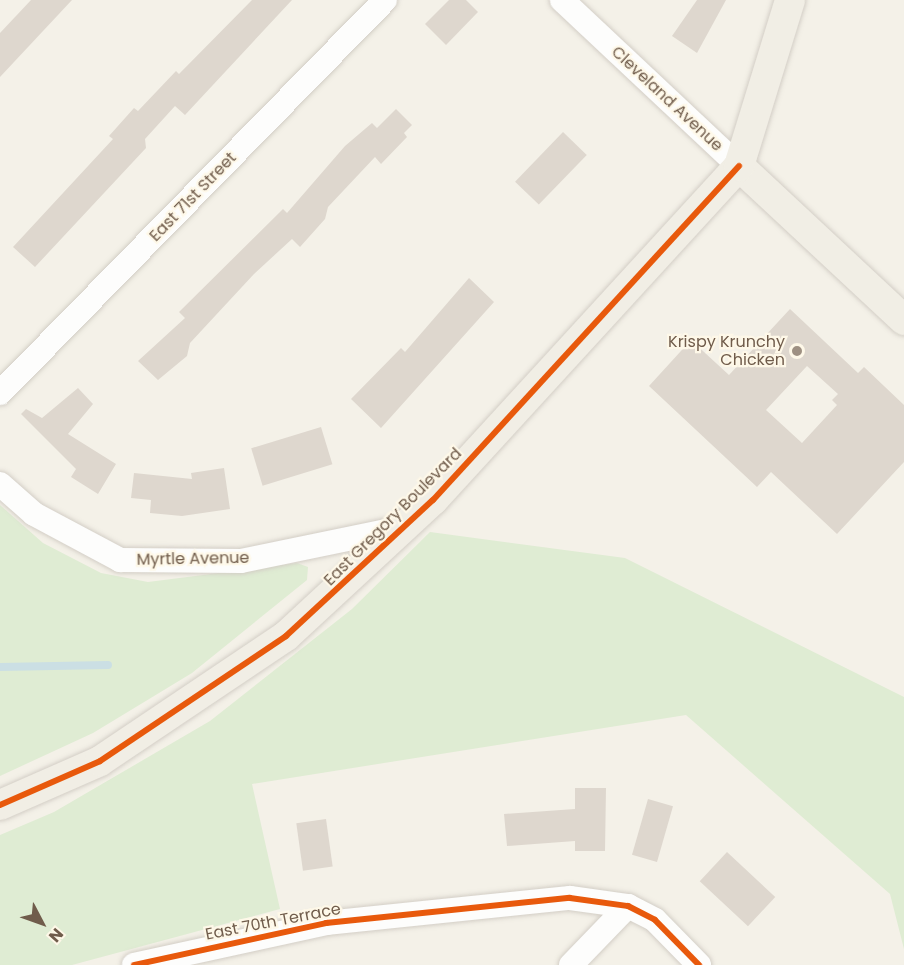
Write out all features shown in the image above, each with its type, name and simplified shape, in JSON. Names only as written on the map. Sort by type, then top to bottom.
[{"type":"main road","name":"East Gregory Boulevard","points":[[0,805],[100,761],[196,700],[286,636],[405,527],[739,166],[790,0]]},
{"type":"main road","name":"Cleveland Avenue","points":[[739,166],[904,320]]},
{"type":"street","name":"East 71st Street","points":[[0,393],[385,0]]},
{"type":"street","name":"Cleveland Avenue","points":[[562,0],[739,166]]},
{"type":"street","name":"Myrtle Avenue","points":[[0,484],[34,514],[120,560],[241,561],[405,527]]},
{"type":"street","name":"East 70th Terrace","points":[[134,965],[326,923],[570,898],[628,906]]},
{"type":"street","points":[[571,965],[628,906],[656,920],[699,965]]},
{"type":"green space","points":[[0,505],[43,543],[101,573],[148,582],[297,563],[308,567],[307,580],[192,673],[93,733],[0,776]]},
{"type":"green space","points":[[430,532],[625,558],[904,697],[904,949],[890,894],[686,715],[252,784],[280,909],[72,965],[0,965],[0,835],[54,812],[210,721],[352,609]]},
{"type":"building","points":[[31,0],[72,0],[0,77],[0,33]]},
{"type":"building","points":[[252,0],[292,0],[185,115],[175,106],[145,139],[146,148],[35,267],[13,247],[113,139],[109,136],[134,108],[138,111],[176,71],[179,74]]},
{"type":"building","points":[[449,0],[466,0],[478,12],[446,45],[425,24]]},
{"type":"building","points":[[697,0],[726,0],[697,53],[672,36]]},
{"type":"building","points":[[396,109],[412,125],[404,133],[407,137],[381,164],[375,157],[328,207],[325,219],[300,247],[292,239],[254,274],[190,343],[187,356],[158,380],[138,361],[185,318],[179,312],[283,209],[287,213],[345,146],[372,123],[377,128]]},
{"type":"building","points":[[563,132],[587,155],[539,205],[515,182]]},
{"type":"building","points":[[469,278],[494,302],[381,428],[351,399],[401,348],[405,352]]},
{"type":"building","points":[[790,309],[858,373],[864,367],[904,405],[904,462],[837,534],[771,472],[757,487],[649,386],[691,340],[729,375]],"holes":[[[807,366],[838,394],[832,400],[837,405],[802,443],[766,410]]]},
{"type":"building","points":[[78,388],[93,404],[68,434],[116,464],[98,494],[71,477],[76,469],[21,414],[26,409],[42,418]]},
{"type":"building","points":[[321,427],[332,464],[263,486],[251,448]]},
{"type":"building","points":[[224,468],[230,509],[182,516],[150,513],[151,500],[131,498],[134,473],[192,479],[191,473]]},
{"type":"building","points":[[575,788],[606,788],[605,851],[575,851],[575,841],[507,846],[504,814],[575,809]]},
{"type":"building","points":[[648,799],[673,806],[657,862],[632,855]]},
{"type":"building","points":[[326,819],[333,867],[303,871],[296,823]]},
{"type":"building","points":[[727,852],[775,897],[748,926],[700,881]]},
{"type":"waterway","points":[[0,667],[108,665]]},
{"type":"cycle path","points":[[0,805],[100,761],[286,636],[433,500],[739,166]]},
{"type":"cycle path","points":[[134,965],[326,923],[570,898],[628,906],[655,920],[699,965]]},
{"type":"place","name":"Krispy Krunchy Chicken","points":[[797,351]]}]
